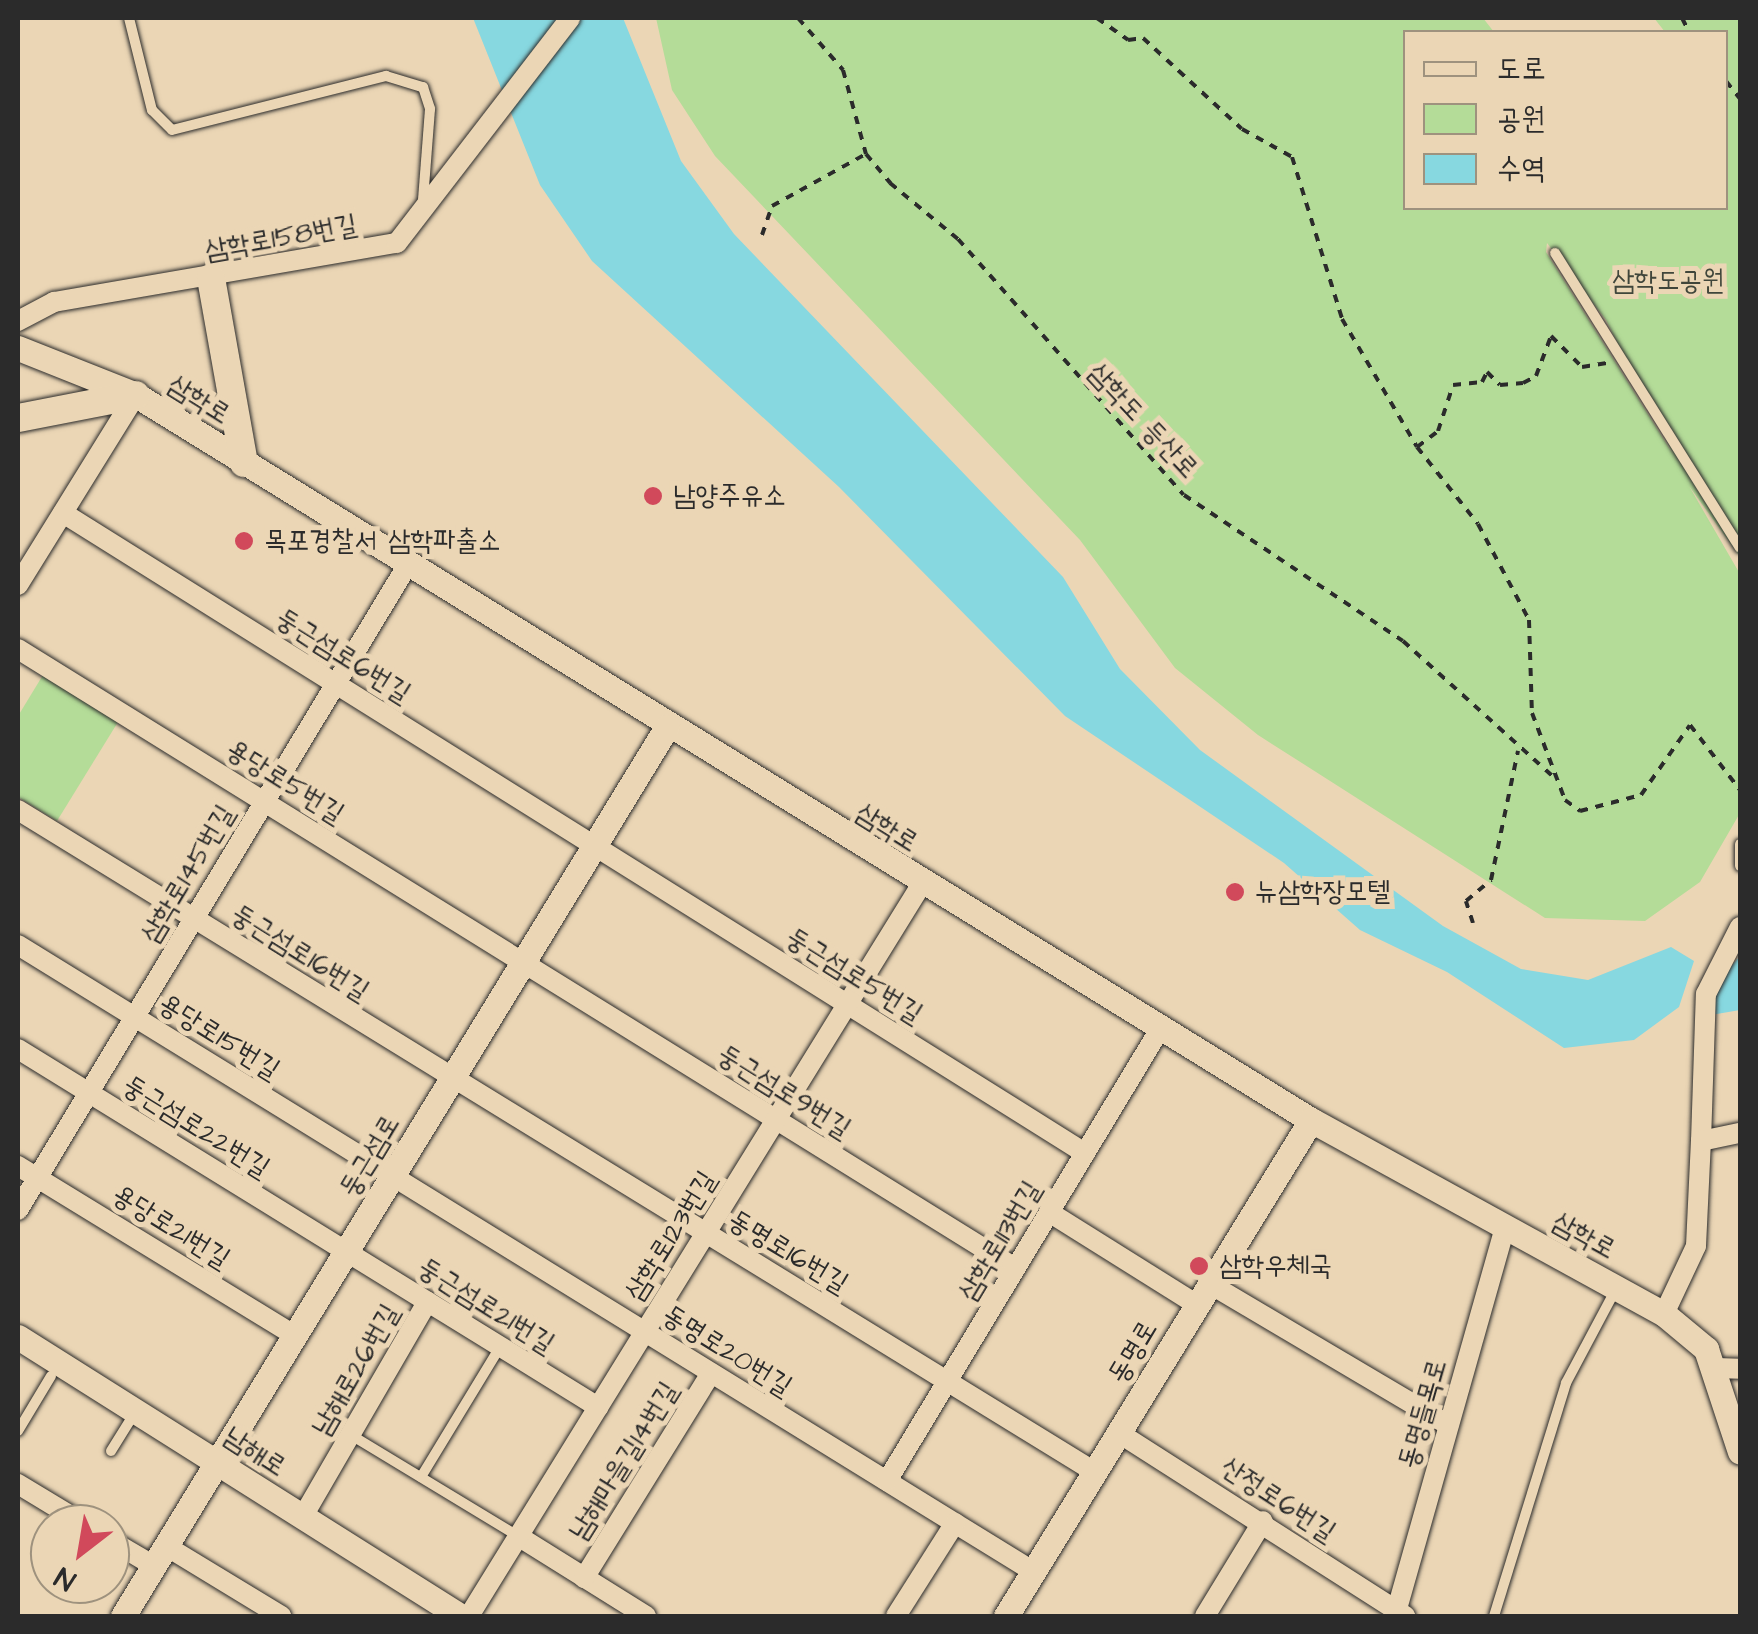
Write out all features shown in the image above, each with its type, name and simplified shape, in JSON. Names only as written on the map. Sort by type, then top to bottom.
[{"type":"main road","points":[[212,278],[244,464]]},
{"type":"main road","points":[[18,418],[136,395]]},
{"type":"street","name":"삼학로158번길","points":[[18,321],[54,302],[386,247],[422,216],[499,118],[570,18]]},
{"type":"street","name":"삼학로","points":[[18,348],[136,395],[921,885],[1310,1120],[1664,1314],[1728,1369],[1740,1452]]},
{"type":"street","points":[[18,585],[136,395]]},
{"type":"street","name":"둥근섬로6번길","points":[[62,513],[594,846]]},
{"type":"street","name":"삼학로145번길","points":[[18,1210],[406,566]]},
{"type":"street","name":"용당로5번길","points":[[18,649],[523,962]]},
{"type":"street","name":"둥근섬로","points":[[123,1616],[667,726]]},
{"type":"street","name":"둥근섬로16번길","points":[[18,810],[452,1079]]},
{"type":"street","name":"둥근섬로5번길","points":[[594,846],[1085,1152]]},
{"type":"street","name":"삼학로123번길","points":[[469,1616],[921,885]]},
{"type":"street","points":[[1664,1314],[1696,1246],[1706,994],[1740,926]]},
{"type":"street","name":"용당로15번길","points":[[18,945],[392,1176]]},
{"type":"street","name":"둥근섬로9번길","points":[[523,962],[1016,1268]]},
{"type":"street","name":"삼학로113번길","points":[[887,1482],[1160,1029]]},
{"type":"street","name":"둥근섬로22번길","points":[[18,1049],[346,1252]]},
{"type":"street","name":"동명로16번길","points":[[452,1079],[1095,1472]]},
{"type":"street","name":"동명로","points":[[1006,1616],[1310,1120]]},
{"type":"street","points":[[1700,1140],[1740,1133]]},
{"type":"street","name":"용당로21번길","points":[[18,1166],[295,1336]]},
{"type":"street","name":"동명로20번길","points":[[392,1176],[1034,1572]]},
{"type":"street","points":[[1050,1212],[1448,1425]]},
{"type":"street","name":"동명들목로","points":[[1399,1615],[1505,1226]]},
{"type":"street","name":"둥근섬로21번길","points":[[346,1252],[598,1408]]},
{"type":"street","name":"남해로26번길","points":[[302,1518],[427,1302]]},
{"type":"street","name":"남해로","points":[[18,1337],[447,1613]]},
{"type":"street","name":"남해마을길14번길","points":[[584,1578],[711,1372]]},
{"type":"street","name":"산정로6번길","points":[[1119,1433],[1263,1520],[1399,1615]]},
{"type":"street","points":[[18,1484],[51,1504]]},
{"type":"street","points":[[1205,1616],[1263,1520]]},
{"type":"street","points":[[896,1616],[955,1523]]},
{"type":"street","points":[[518,1536],[646,1616]]},
{"type":"street","points":[[130,1546],[160,1556],[248,1608],[281,1616]]},
{"type":"lane","points":[[130,18],[152,110],[172,130],[386,76],[423,87],[430,109],[422,216]]},
{"type":"lane","points":[[1554,253],[1637,375],[1677,458],[1740,548]]},
{"type":"lane","points":[[1740,844],[1740,866]]},
{"type":"lane","points":[[1494,1616],[1566,1383],[1617,1288]]},
{"type":"lane","points":[[421,1477],[500,1347]]},
{"type":"lane","points":[[18,1431],[51,1376]]},
{"type":"lane","points":[[111,1452],[136,1410]]},
{"type":"lane","points":[[350,1434],[518,1536]]},
{"type":"path","points":[[762,235],[772,206],[866,154],[843,70],[798,18]]},
{"type":"path","points":[[1097,18],[1128,40],[1143,38],[1242,129],[1292,157],[1324,282],[1341,295],[1342,319],[1417,447],[1478,524],[1528,620],[1532,713],[1560,782]]},
{"type":"path","name":"삼학도 등산로","points":[[866,154],[958,239],[1184,495],[1404,641],[1518,751],[1560,782],[1580,811],[1642,795],[1690,724],[1740,790]]},
{"type":"path","points":[[1417,447],[1438,431],[1453,385],[1482,382],[1488,372],[1500,385],[1522,383],[1536,376],[1551,336],[1582,367],[1613,362],[1637,375]]},
{"type":"path","points":[[1473,923],[1466,902],[1491,880],[1518,751]]},
{"type":"green space","name":"삼학도공원","points":[[656,18],[1483,18],[1492,30],[1403,30],[1403,210],[1728,210],[1728,30],[1663,30],[1654,18],[1740,18],[1740,557],[1689,486],[1740,574],[1740,813],[1700,882],[1645,921],[1545,918],[1258,735],[1175,668],[1080,540],[715,156],[672,90]],"holes":[[[1547,243],[1606,320],[1673,454],[1546,252]]]},
{"type":"green space","points":[[43,675],[118,722],[57,821],[18,797],[18,716]]},
{"type":"water","points":[[473,18],[623,18],[681,161],[734,234],[1063,577],[1120,669],[1200,750],[1443,926],[1521,969],[1588,980],[1671,947],[1694,961],[1679,1007],[1634,1040],[1564,1048],[1447,972],[1360,930],[1284,863],[1065,716],[839,487],[592,261],[540,185]]},
{"type":"water","points":[[1740,956],[1740,1010],[1711,1015],[1711,989]]},
{"type":"place","name":"남양주유소","points":[[653,496]]},
{"type":"place","name":"목포경찰서 삼학파출소","points":[[244,541]]},
{"type":"place","name":"뉴삼학장모텔","points":[[1235,892]]},
{"type":"place","name":"삼학우체국","points":[[1199,1266]]}]
